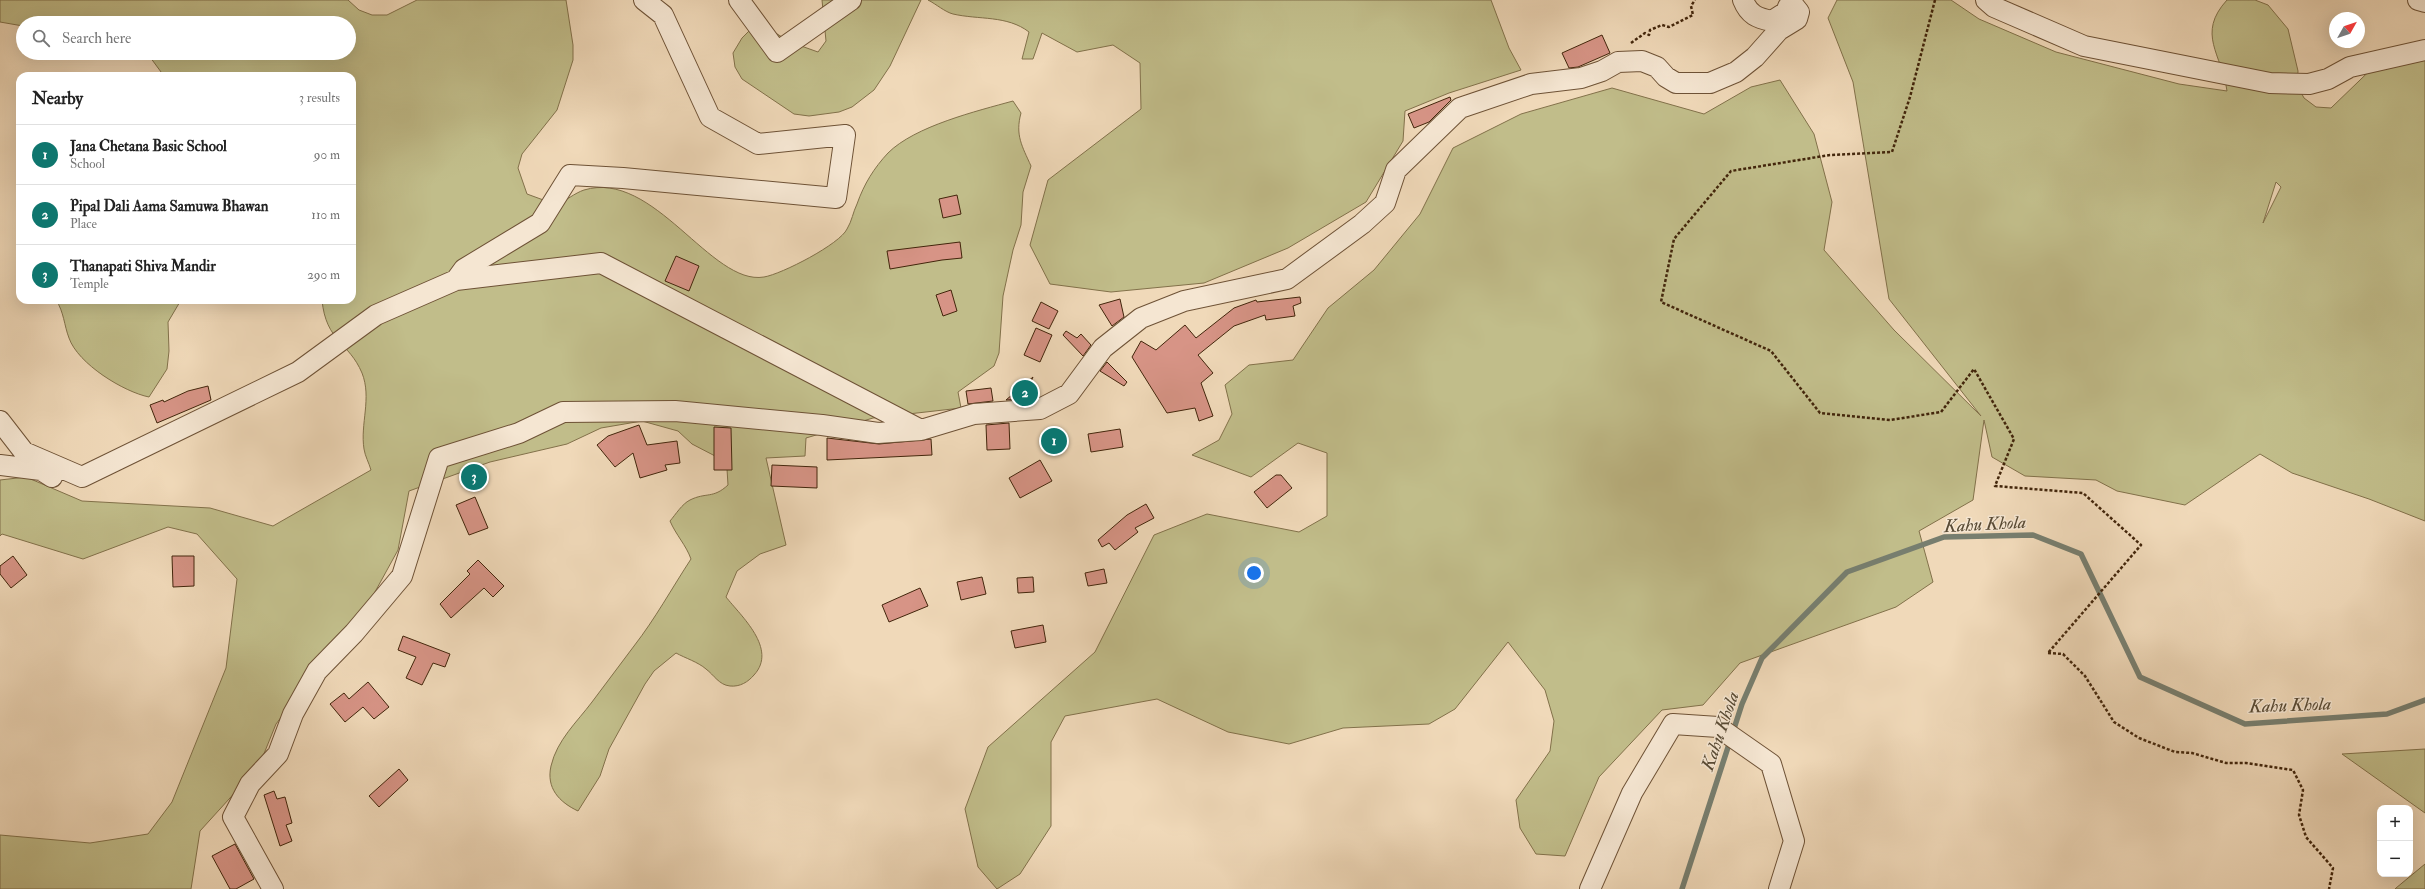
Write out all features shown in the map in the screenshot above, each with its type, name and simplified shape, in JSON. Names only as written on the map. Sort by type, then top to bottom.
[{"type":"street","points":[[456,280],[464,269],[540,223],[570,175],[623,178],[836,198],[845,135],[758,144],[710,117],[663,15],[644,0]]},
{"type":"street","points":[[739,0],[777,52],[851,0]]},
{"type":"street","points":[[273,889],[233,817],[250,784],[278,754],[293,714],[316,671],[354,634],[402,576],[439,458],[518,432],[563,412],[675,411],[822,425],[878,433],[922,430],[974,414],[1040,409],[1069,394],[1103,348],[1141,318],[1184,301],[1287,279],[1362,224],[1385,203],[1396,170],[1460,108],[1531,84],[1581,78],[1602,71],[1620,62],[1642,61],[1657,67],[1666,77],[1676,84],[1710,83],[1736,72],[1755,57],[1779,30],[1797,19],[1799,12],[1795,7],[1788,7],[1786,12],[1772,21],[1758,18],[1748,12],[1743,0]]},
{"type":"street","points":[[2418,0],[2425,2]]},
{"type":"street","points":[[1995,2],[2084,46],[2270,83],[2309,84],[2328,79],[2350,67],[2425,50]]},
{"type":"street","points":[[0,421],[24,452],[82,477],[298,372],[376,315],[456,280],[601,263],[922,430]]},
{"type":"street","points":[[0,465],[41,470],[58,481],[92,481],[102,467]]},
{"type":"street","points":[[1590,889],[1632,793],[1673,724],[1718,727],[1771,764],[1794,841],[1779,889]]},
{"type":"path","points":[[1620,62],[1628,55],[1627,48],[1645,32],[1650,35],[1650,30],[1662,24],[1669,28],[1693,15],[1691,6],[1695,0]]},
{"type":"path","points":[[1935,0],[1910,97],[1892,152],[1830,155],[1731,171],[1674,239],[1661,302],[1771,351],[1820,413],[1890,420],[1941,412],[1974,369],[2014,439],[1995,486],[2026,487],[2084,493],[2140,545],[2048,653],[2064,654],[2085,676],[2114,722],[2139,738],[2175,752],[2192,753],[2226,763],[2246,763],[2293,770],[2303,790],[2299,815],[2306,837],[2333,868],[2329,889]]},
{"type":"shaded area","points":[[0,0],[348,0],[359,10],[372,15],[387,15],[417,0],[566,0],[573,45],[573,60],[557,110],[522,154],[518,168],[527,194],[557,205],[584,190],[610,188],[634,196],[658,211],[723,264],[744,275],[764,277],[772,275],[810,258],[842,235],[849,226],[863,190],[878,164],[900,143],[930,127],[1013,101],[1021,113],[1019,121],[1020,140],[1031,166],[1023,192],[1021,225],[1013,250],[1003,296],[999,353],[994,366],[958,392],[961,408],[873,418],[806,438],[805,456],[766,458],[786,545],[760,554],[737,571],[726,597],[755,633],[760,644],[762,655],[760,665],[749,680],[737,686],[730,686],[720,682],[699,664],[676,653],[654,671],[645,684],[609,749],[600,776],[578,811],[560,799],[552,788],[550,781],[551,766],[558,748],[568,732],[642,636],[691,559],[670,521],[690,500],[701,496],[714,494],[728,485],[727,469],[717,457],[692,444],[678,431],[642,421],[601,428],[567,444],[490,462],[409,491],[398,550],[370,601],[276,724],[259,766],[200,831],[191,889],[0,889],[0,835],[90,843],[148,834],[172,802],[226,668],[237,579],[197,534],[168,527],[83,559],[2,534],[0,536],[0,480],[26,477],[82,501],[210,508],[273,526],[371,470],[363,440],[366,401],[365,382],[357,363],[328,325],[323,304],[356,304],[356,72],[161,72],[152,60],[356,60],[356,16],[16,16],[16,25],[0,22]]},
{"type":"shaded area","points":[[822,0],[921,0],[890,66],[874,90],[852,107],[839,112],[809,116],[794,114],[742,79],[735,67],[733,53],[742,38],[752,28],[766,27],[790,42],[818,52],[826,41]]},
{"type":"shaded area","points":[[928,0],[1491,0],[1509,48],[1521,70],[1449,93],[1405,111],[1403,141],[1366,202],[1288,248],[1204,283],[1111,292],[1050,284],[1030,245],[1048,180],[1141,109],[1140,63],[1113,45],[1077,52],[1042,33],[1033,59],[1022,59],[1029,32],[1012,23],[1002,20],[953,14]]},
{"type":"shaded area","points":[[1837,0],[1951,0],[1979,19],[2056,52],[2179,84],[2227,91],[2214,44],[2212,34],[2213,23],[2218,12],[2227,0],[2255,0],[2268,5],[2288,29],[2298,71],[2297,85],[2304,98],[2316,107],[2331,108],[2387,54],[2425,53],[2425,521],[2369,499],[2292,473],[2260,454],[2185,505],[2117,491],[2096,480],[2025,476],[1992,457],[1984,420],[1973,500],[1919,531],[1933,582],[1896,607],[1740,663],[1703,705],[1662,710],[1599,777],[1565,856],[1536,854],[1520,828],[1516,800],[1550,751],[1554,721],[1545,690],[1508,642],[1455,709],[1429,724],[1343,728],[1289,744],[1228,732],[1157,699],[1065,716],[1051,742],[1051,826],[1020,874],[997,889],[978,867],[965,809],[988,747],[1095,652],[1154,535],[1207,514],[1299,532],[1327,516],[1327,453],[1298,443],[1251,477],[1192,455],[1219,440],[1232,414],[1225,385],[1249,365],[1293,360],[1328,308],[1374,270],[1420,214],[1453,148],[1521,114],[1612,88],[1704,114],[1751,87],[1780,80],[1814,134],[1832,202],[1824,250],[1894,330],[1981,416],[1889,299],[1853,82],[1828,18]],"holes":[[[2276,182],[2281,187],[2263,223]]]},
{"type":"shaded area","points":[[179,304],[168,322],[169,351],[167,369],[149,397],[115,383],[92,367],[82,357],[74,348],[69,338],[59,305]]},
{"type":"shaded area","points":[[2425,749],[2425,813],[2342,754]]},
{"type":"shaded area","points":[[2425,864],[2425,889],[2395,889],[2409,877],[2413,877],[2413,874]]},
{"type":"building","points":[[1602,35],[1610,53],[1578,67],[1569,68],[1562,53]]},
{"type":"building","points":[[1450,97],[1451,100],[1429,122],[1414,128],[1408,114]]},
{"type":"building","points":[[957,195],[961,214],[943,218],[939,199]]},
{"type":"building","points":[[960,242],[962,258],[890,269],[887,251]]},
{"type":"building","points":[[676,256],[699,266],[689,291],[665,281]]},
{"type":"building","points":[[951,290],[957,311],[943,316],[936,295]]},
{"type":"building","points":[[1300,297],[1301,303],[1293,306],[1295,316],[1266,320],[1265,315],[1234,326],[1198,355],[1213,373],[1201,383],[1213,416],[1199,421],[1195,408],[1167,413],[1132,357],[1141,341],[1156,350],[1185,325],[1196,338],[1234,308],[1256,300],[1257,302]]},
{"type":"building","points":[[1120,299],[1124,317],[1112,326],[1099,305]]},
{"type":"building","points":[[1041,302],[1058,311],[1049,329],[1032,321]]},
{"type":"building","points":[[1036,328],[1052,335],[1040,362],[1024,355]]},
{"type":"building","points":[[1066,331],[1077,338],[1081,334],[1091,345],[1083,356],[1063,335]]},
{"type":"building","points":[[1107,362],[1127,382],[1124,386],[1100,371]]},
{"type":"building","points":[[1033,377],[1023,399],[1006,400]]},
{"type":"building","points":[[208,386],[211,400],[157,423],[150,405],[163,400],[164,402],[188,391]]},
{"type":"building","points":[[991,388],[993,401],[968,404],[966,391]]},
{"type":"building","points":[[1009,423],[1010,449],[987,450],[986,425]]},
{"type":"building","points":[[639,425],[647,445],[677,441],[680,463],[665,465],[667,470],[640,478],[633,453],[615,467],[597,445],[608,436]]},
{"type":"building","points":[[714,427],[731,428],[732,470],[714,470]]},
{"type":"building","points":[[1120,429],[1123,447],[1091,452],[1088,434]]},
{"type":"building","points":[[827,438],[879,444],[931,439],[932,455],[827,460]]},
{"type":"building","points":[[1040,460],[1052,481],[1020,498],[1009,478]]},
{"type":"building","points":[[772,465],[817,467],[817,488],[771,486]]},
{"type":"building","points":[[1276,475],[1281,475],[1292,488],[1267,508],[1254,492]]},
{"type":"building","points":[[475,497],[488,528],[469,535],[456,505]]},
{"type":"building","points":[[1146,504],[1154,518],[1135,528],[1138,532],[1115,550],[1109,543],[1102,547],[1098,540],[1127,515]]},
{"type":"building","points":[[13,556],[27,575],[11,588],[0,574],[0,566]]},
{"type":"building","points":[[172,556],[194,556],[194,586],[173,587]]},
{"type":"building","points":[[478,560],[504,586],[493,597],[484,588],[451,618],[440,604],[470,574],[467,571]]},
{"type":"building","points":[[1104,569],[1107,583],[1088,586],[1085,573]]},
{"type":"building","points":[[982,577],[986,594],[961,600],[957,582]]},
{"type":"building","points":[[1033,577],[1034,592],[1018,593],[1017,578]]},
{"type":"building","points":[[920,588],[928,606],[889,622],[882,605]]},
{"type":"building","points":[[1043,625],[1046,642],[1015,648],[1011,631]]},
{"type":"building","points":[[403,636],[450,654],[445,667],[433,663],[422,685],[406,678],[416,657],[398,650]]},
{"type":"building","points":[[368,682],[389,707],[374,719],[363,707],[345,722],[330,704],[344,693],[349,699]]},
{"type":"building","points":[[399,769],[408,780],[379,807],[369,796]]},
{"type":"building","points":[[274,791],[277,799],[285,797],[292,823],[286,825],[292,841],[280,846],[264,795]]},
{"type":"building","points":[[235,844],[254,879],[236,889],[230,889],[212,856]]},
{"type":"waterway","name":"Kahu Khola","points":[[1682,889],[1742,704],[1762,658],[1847,572],[1944,537],[2033,535],[2081,554],[2140,677],[2245,724],[2387,714],[2425,700]]},
{"type":"place","name":"Pipal Dali Aama Samuwa Bhawan","points":[[1025,393]]},
{"type":"place","name":"Jana Chetana Basic School","points":[[1054,441]]},
{"type":"place","name":"Thanapati Shiva Mandir","points":[[474,477]]}]
